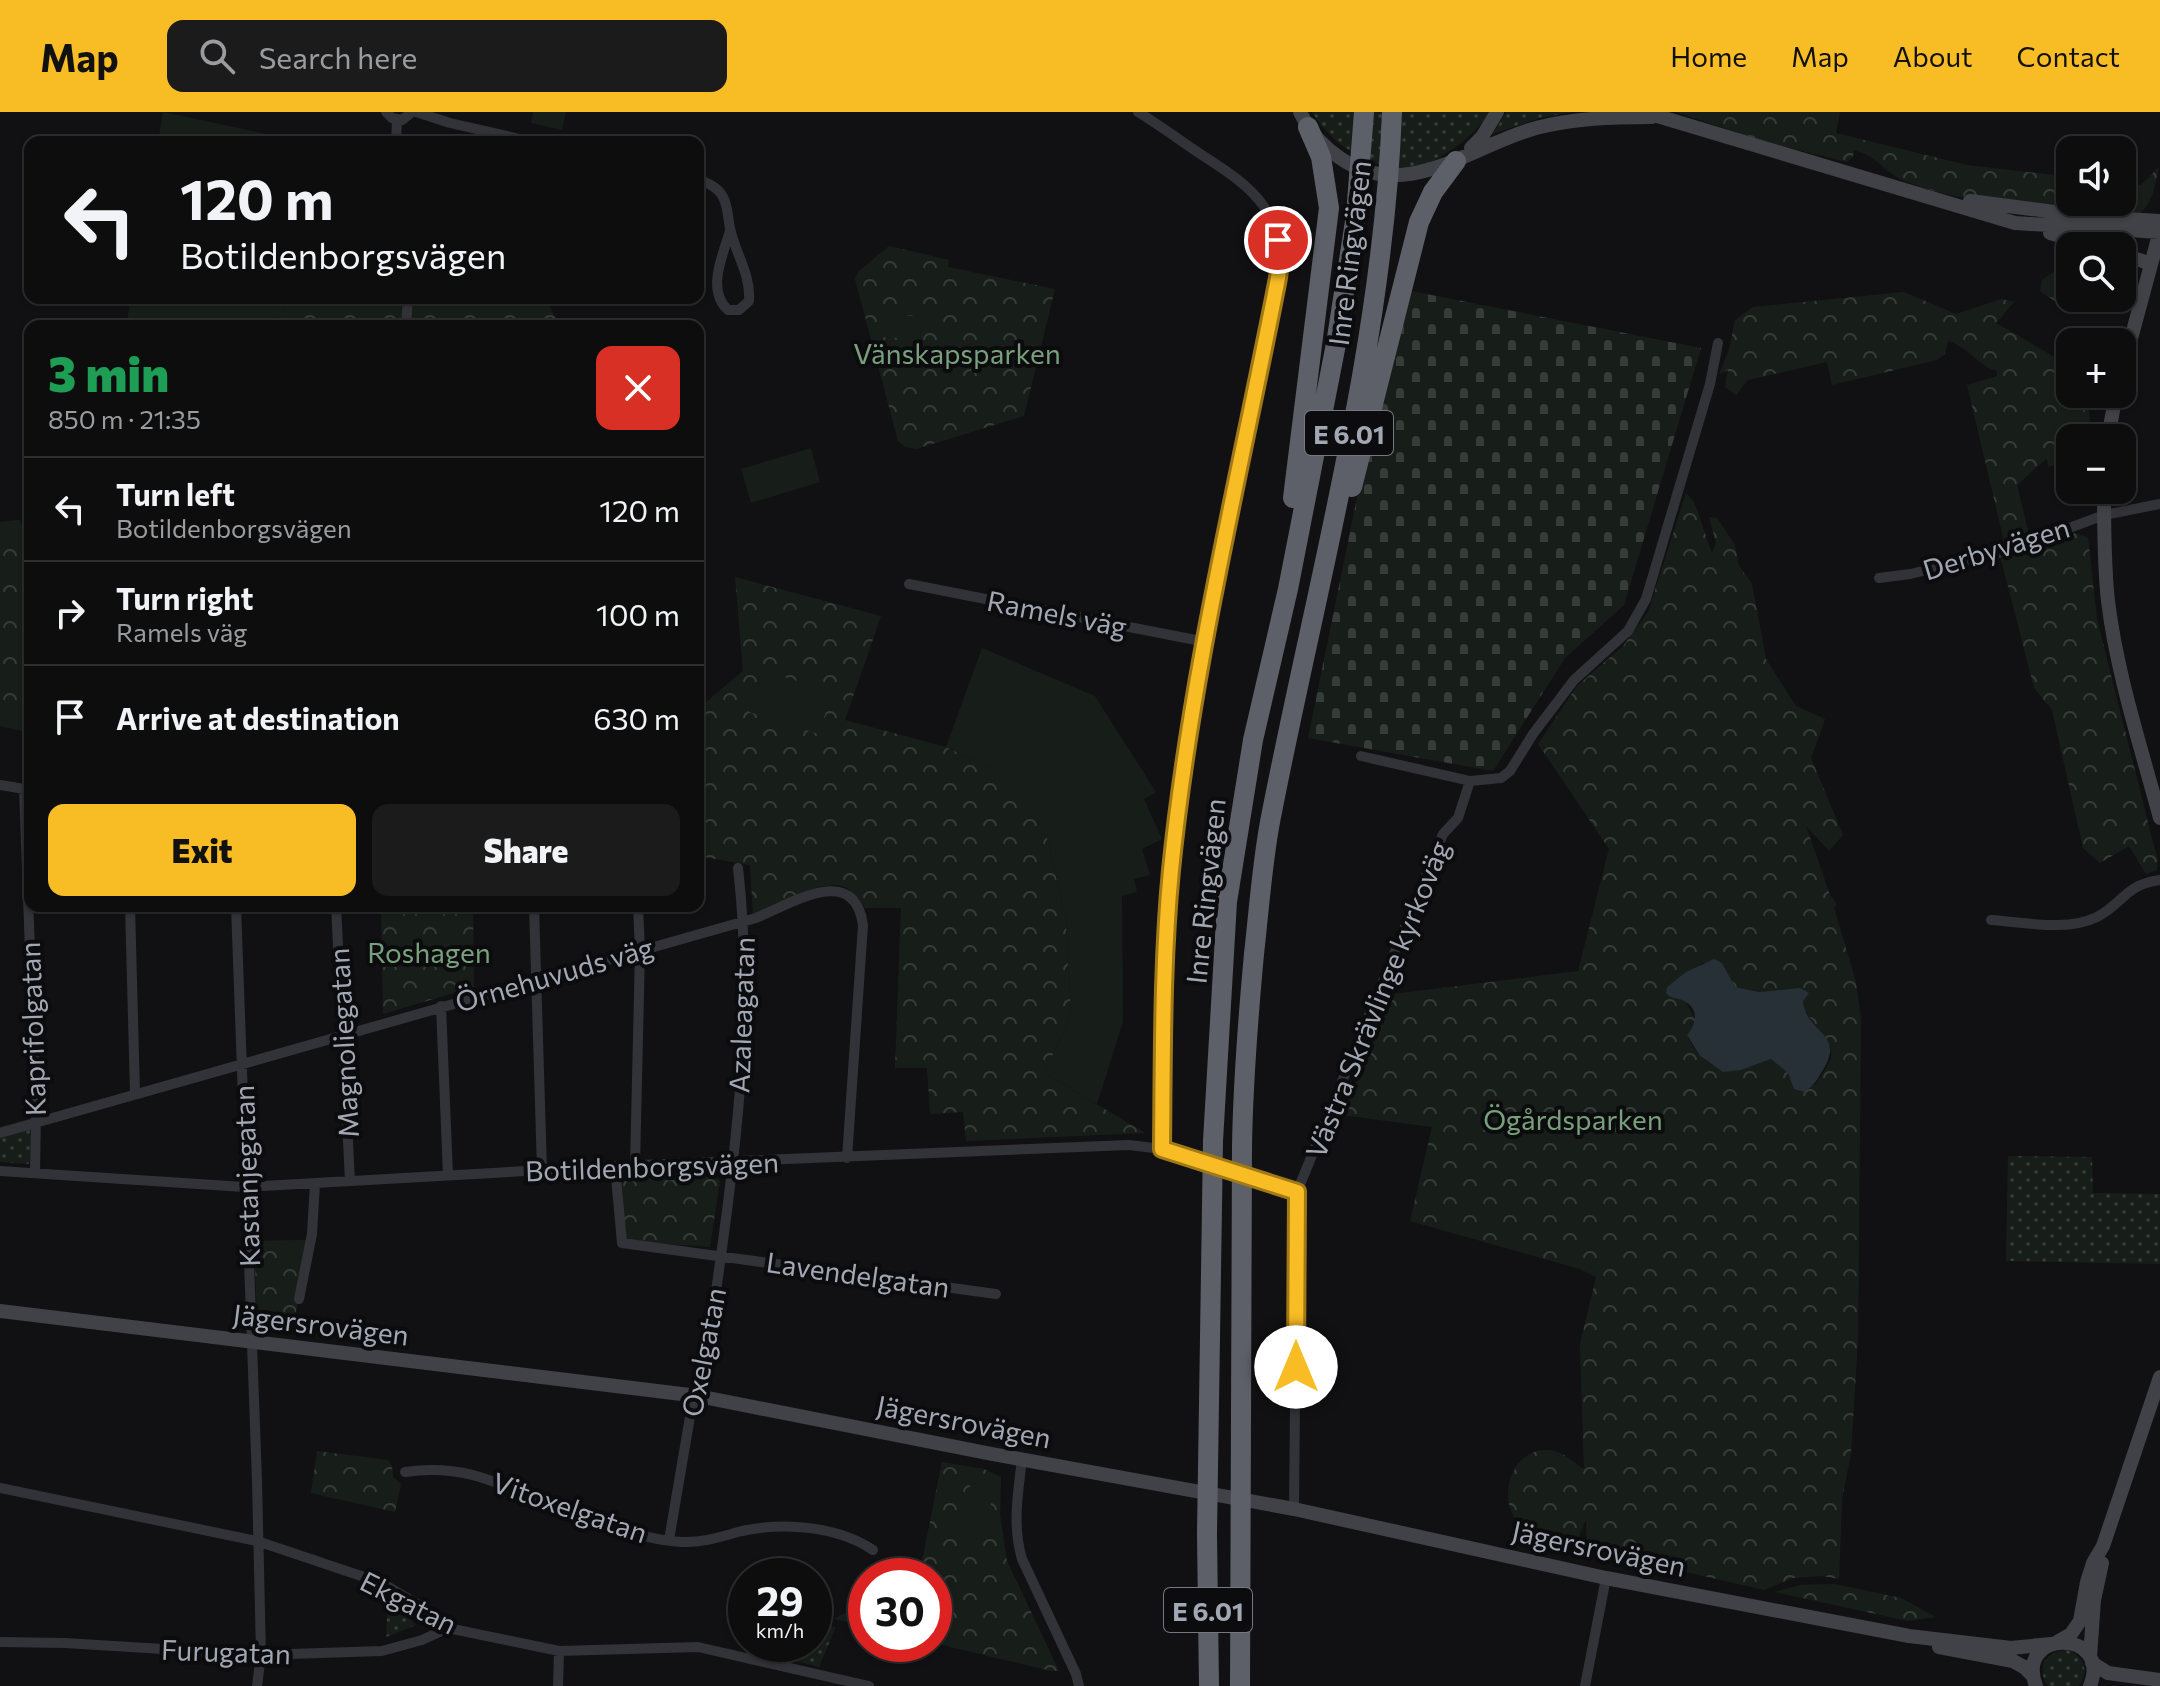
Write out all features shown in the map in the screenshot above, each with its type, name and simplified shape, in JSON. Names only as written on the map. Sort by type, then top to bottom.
[{"type":"highway","name":"Inre Ringvägen","points":[[1209,1686],[1207,1534],[1213,1141],[1227,902],[1253,740],[1288,589],[1336,344],[1356,215],[1364,112]]},
{"type":"highway","name":"Inre Ringvägen","points":[[1240,1686],[1242,1147],[1244,1066],[1259,902],[1270,823],[1326,559],[1366,345],[1385,224],[1392,112]]},
{"type":"highway","points":[[1288,589],[1288,535],[1329,208],[1321,157],[1301,116]]},
{"type":"highway","points":[[1326,559],[1349,498],[1419,222],[1433,192],[1461,158]]},
{"type":"main road","points":[[1461,158],[1482,137],[1497,112]]},
{"type":"main road","points":[[1301,116],[1325,148],[1369,172],[1392,176],[1417,174],[1503,139],[1562,122],[1650,115],[2056,235]]},
{"type":"main road","points":[[1928,196],[2079,216],[2136,222],[2160,221]]},
{"type":"main road","points":[[2015,223],[2160,232],[2134,328]]},
{"type":"main road","points":[[2136,259],[2151,264]]},
{"type":"main road","points":[[2104,504],[2105,564],[2111,622],[2124,684],[2160,818]]},
{"type":"main road","name":"Jägersrovägen","points":[[0,1311],[698,1396],[1294,1509],[1606,1578],[1909,1636],[2011,1648],[2054,1643]]},
{"type":"main road","points":[[2035,1681],[2037,1657],[2071,1634],[2080,1621],[2090,1572],[2103,1546],[2156,1405],[2160,1377]]},
{"type":"main road","points":[[2090,1686],[2094,1671],[2091,1660],[2094,1600],[2103,1546]]},
{"type":"main road","name":"Jägersrovägen","points":[[1909,1636],[1944,1649],[2013,1661],[2035,1681]]},
{"type":"main road","points":[[2054,1643],[2079,1646],[2108,1673],[2160,1680]]},
{"type":"street","points":[[386,112],[397,120],[407,118],[414,112],[507,136]]},
{"type":"street","points":[[1139,112],[1236,177],[1254,193],[1274,223],[1281,256],[1187,749],[1171,871],[1165,980],[1162,1149]]},
{"type":"street","points":[[396,136],[397,120]]},
{"type":"street","points":[[704,181],[713,185],[723,197],[730,231],[739,251],[750,292],[749,301],[739,310],[728,310],[721,304],[717,289],[730,231]]},
{"type":"street","points":[[1361,756],[1470,781],[1501,778],[1510,771],[1533,734],[1574,680],[1628,631],[1646,599],[1710,384],[1718,343]]},
{"type":"street","name":"Derbyvägen","points":[[1879,578],[1910,574],[2008,551],[2104,515],[2160,504]]},
{"type":"street","name":"Ramels väg","points":[[909,584],[1206,642]]},
{"type":"street","name":"Västra Skrävlinge kyrkoväg","points":[[1294,1509],[1297,1192],[1443,834],[1458,818],[1470,781]]},
{"type":"street","points":[[0,785],[24,789]]},
{"type":"street","name":"Azaleagatan","points":[[732,1162],[744,1034],[744,921],[738,868]]},
{"type":"street","points":[[1991,920],[2064,925],[2081,923],[2110,909],[2128,890],[2160,880]]},
{"type":"street","name":"Örnehuvuds väg","points":[[0,1133],[744,921],[832,890],[847,894],[858,906],[863,925],[847,1158]]},
{"type":"street","name":"Kaprifolgatan","points":[[30,912],[35,1173]]},
{"type":"street","points":[[130,912],[135,1093]]},
{"type":"street","name":"Kastanjegatan","points":[[236,912],[261,1655],[257,1686]]},
{"type":"street","name":"Magnoliegatan","points":[[336,912],[350,1181]]},
{"type":"street","points":[[534,912],[542,1170]]},
{"type":"street","points":[[635,1166],[638,912]]},
{"type":"street","points":[[441,1006],[448,1175]]},
{"type":"street","name":"Botildenborgsvägen","points":[[0,1171],[244,1187],[615,1166],[1129,1145],[1162,1149],[1297,1192]]},
{"type":"street","name":"Oxelgatan","points":[[669,1540],[691,1411],[703,1384],[732,1162]]},
{"type":"street","name":"Lavendelgatan","points":[[615,1166],[622,1243],[996,1294]]},
{"type":"street","points":[[299,1299],[312,1234],[315,1183]]},
{"type":"street","points":[[1022,1459],[1014,1517],[1017,1541],[1022,1559],[1079,1686]]},
{"type":"street","name":"Vitoxelgatan","points":[[405,1472],[423,1470],[474,1474],[600,1522],[669,1540],[702,1541],[779,1526],[816,1529],[860,1541],[873,1550]]},
{"type":"street","name":"Ekgatan","points":[[0,1488],[257,1541],[382,1583],[427,1610],[448,1628],[559,1651],[698,1647],[825,1681],[869,1686]]},
{"type":"street","points":[[1585,1686],[1606,1578]]},
{"type":"street","name":"Furugatan","points":[[0,1642],[261,1655],[388,1651],[448,1628]]},
{"type":"street","points":[[558,1686],[559,1651]]},
{"type":"green space","points":[[163,112],[276,136],[159,136]]},
{"type":"green space","points":[[533,112],[566,112],[562,130],[531,123]]},
{"type":"green space","points":[[1312,112],[1488,112],[1474,132],[1454,148],[1426,164],[1406,167],[1374,163],[1359,156],[1332,137]]},
{"type":"green space","points":[[1506,112],[1573,112],[1540,118],[1493,134]]},
{"type":"green space","points":[[1676,112],[1840,112],[1836,133],[1967,165],[2056,175],[2056,210],[1989,202],[1933,191],[1893,175],[1870,157],[1854,150],[1853,157],[1847,162],[1766,142]]},
{"type":"green space","points":[[2159,167],[2149,202],[2136,215],[2136,184],[2141,185]]},
{"type":"green space","name":"Vänskapsparken","points":[[889,246],[949,260],[948,267],[1055,289],[1024,416],[916,449],[905,447],[898,441],[855,279],[859,271]]},
{"type":"green space","points":[[2056,270],[2056,302],[2040,291],[2042,280]]},
{"type":"green space","points":[[1411,291],[1701,348],[1624,605],[1565,658],[1493,771],[1308,738],[1368,444]]},
{"type":"green space","points":[[1904,292],[1956,314],[2001,299],[2014,302],[1996,323],[2056,358],[2056,408],[2089,408],[2090,424],[2056,424],[2056,465],[2048,467],[2047,458],[2017,485],[2029,535],[2004,541],[1967,385],[1997,376],[1997,371],[1948,341],[1945,354],[1937,360],[1832,385],[1827,362],[1748,380],[1736,395],[1725,387],[1728,370],[1719,374],[1729,350],[1735,320],[1753,307]]},
{"type":"green space","points":[[130,304],[287,304],[274,320],[127,320]]},
{"type":"green space","points":[[287,304],[548,304],[557,320],[274,320]]},
{"type":"green space","points":[[884,315],[921,316],[920,339],[883,337]]},
{"type":"green space","points":[[886,340],[918,340],[918,358],[886,358]]},
{"type":"green space","points":[[811,448],[820,482],[751,503],[741,469]]},
{"type":"green space","name":"Ögårdsparken","points":[[1686,493],[1694,502],[1712,553],[1716,543],[1709,517],[1717,518],[1735,545],[1739,566],[1752,584],[1766,659],[1796,706],[1825,719],[1811,758],[1843,835],[1829,851],[1806,826],[1830,895],[1837,904],[1834,908],[1856,982],[1861,1020],[1858,1340],[1851,1453],[1842,1499],[1839,1579],[1822,1576],[1793,1578],[1764,1590],[1587,1549],[1586,1519],[1579,1536],[1573,1540],[1530,1531],[1515,1519],[1508,1494],[1515,1469],[1523,1459],[1534,1452],[1547,1450],[1562,1454],[1584,1469],[1580,1344],[1596,1277],[1580,1269],[1410,1221],[1432,1127],[1342,1115],[1393,994],[1578,971],[1609,849],[1538,744],[1577,686],[1623,646],[1648,612]],"holes":[[[1702,963],[1722,963],[1735,987],[1759,992],[1785,990],[1803,1001],[1805,1010],[1830,1047],[1829,1063],[1815,1085],[1794,1089],[1788,1073],[1771,1059],[1745,1067],[1722,1068],[1703,1059],[1694,1049],[1687,1035],[1695,1020],[1686,1000],[1686,972]]]},
{"type":"green space","points":[[20,520],[24,533],[24,732],[0,726],[0,522]]},
{"type":"green space","points":[[2075,533],[2088,537],[2097,619],[2158,862],[2157,870],[2146,874],[2129,846],[2100,863],[2083,848],[2052,710],[2034,688],[2001,559],[2034,550]]},
{"type":"green space","points":[[735,577],[881,616],[845,720],[946,747],[988,767],[1022,796],[1047,837],[1066,920],[1071,1014],[1045,1073],[1145,1133],[966,1141],[963,1112],[930,1114],[927,1068],[895,1068],[901,908],[865,908],[845,888],[827,885],[805,891],[753,915],[750,865],[704,857],[704,704],[743,671]]},
{"type":"green space","points":[[982,648],[1095,696],[1156,792],[1144,799],[1162,839],[1142,849],[1150,875],[1134,879],[1137,892],[1122,896],[1123,1022],[1097,1104],[1045,1073],[1071,1014],[1066,920],[1047,837],[1021,796],[988,767],[946,747]]},
{"type":"green space","points":[[762,670],[832,692],[819,734],[749,712]]},
{"type":"green space","name":"Roshagen","points":[[381,912],[473,912],[474,987],[383,1014]]},
{"type":"green space","points":[[30,1119],[30,1162],[0,1162],[0,1127]]},
{"type":"green space","points":[[2008,1156],[2092,1157],[2093,1193],[2160,1194],[2160,1264],[2006,1261]]},
{"type":"green space","points":[[711,1173],[720,1181],[710,1247],[630,1241],[624,1236],[622,1180]]},
{"type":"green space","points":[[308,1240],[294,1324],[257,1320],[254,1241]]},
{"type":"green space","points":[[317,1451],[388,1460],[393,1477],[401,1484],[395,1512],[311,1493]]},
{"type":"green space","points":[[942,1462],[984,1469],[1001,1477],[1000,1515],[1007,1561],[1059,1671],[952,1647],[952,1558],[923,1558]]},
{"type":"green space","points":[[971,1482],[995,1489],[981,1539],[957,1532]]},
{"type":"green space","points":[[1835,1584],[1901,1598],[1936,1617],[1908,1621],[1774,1592],[1801,1585]]},
{"type":"green space","points":[[388,1598],[416,1625],[386,1637]]},
{"type":"green space","points":[[848,1611],[848,1622],[834,1619]]},
{"type":"green space","points":[[2068,1650],[2078,1656],[2084,1665],[2079,1686],[2048,1686],[2043,1672],[2045,1661],[2054,1653]]},
{"type":"green space","points":[[800,1662],[821,1662],[819,1667]]},
{"type":"shaded area","points":[[1714,959],[1722,963],[1735,987],[1759,992],[1800,988],[1809,993],[1803,1001],[1806,1012],[1824,1035],[1830,1050],[1818,1079],[1804,1092],[1794,1089],[1788,1073],[1771,1059],[1741,1070],[1723,1072],[1700,1056],[1687,1035],[1694,1022],[1692,1008],[1666,993],[1667,987],[1686,972]]},
{"type":"route","points":[[1278,240],[1281,256],[1278,278],[1206,642],[1187,749],[1171,871],[1165,980],[1162,1149],[1297,1192],[1296,1367]]}]
